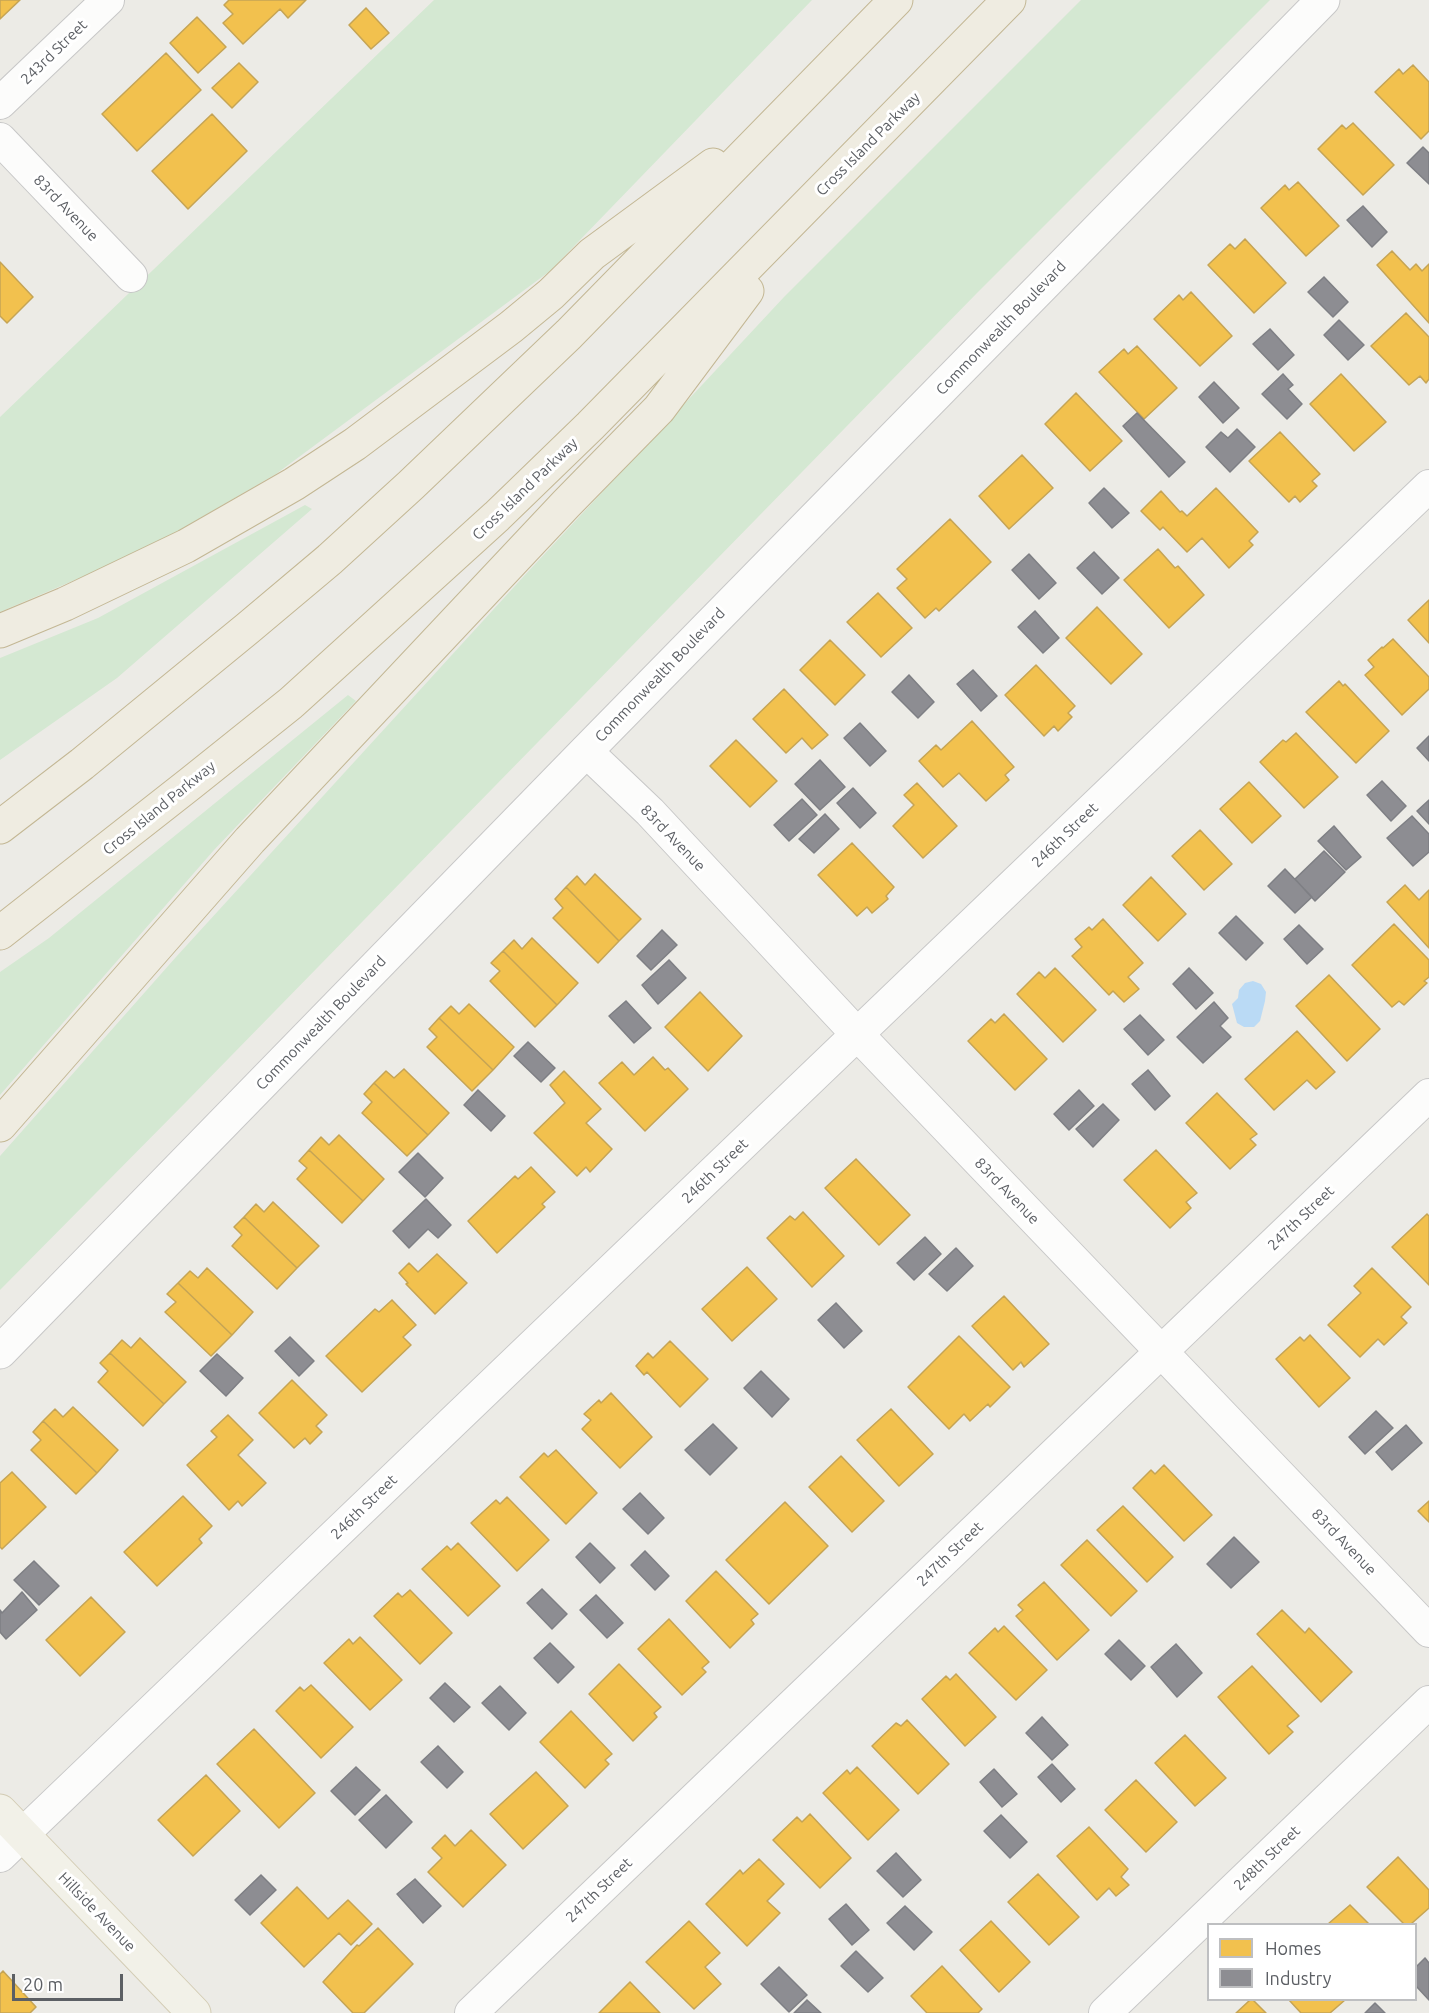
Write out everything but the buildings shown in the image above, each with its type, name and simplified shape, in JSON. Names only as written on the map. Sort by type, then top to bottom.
[{"type":"highway","points":[[0,827],[165,696],[346,544],[569,334],[896,0]]},
{"type":"highway","name":"Cross Island Parkway","points":[[0,933],[182,791],[291,702],[497,516],[590,426],[1009,0]]},
{"type":"highway","points":[[0,631],[65,604],[186,546],[294,484],[356,444],[511,327],[551,294],[592,254],[794,104]]},
{"type":"highway","points":[[0,1125],[250,840],[658,409],[826,187]]},
{"type":"main road","name":"Hillside Avenue","points":[[0,1811],[11,1845],[194,2013]]},
{"type":"street","name":"243rd Street","points":[[0,103],[108,0]]},
{"type":"street","name":"Commonwealth Boulevard","points":[[0,1352],[1323,0]]},
{"type":"street","name":"83rd Avenue","points":[[0,140],[132,276]]},
{"type":"street","name":"246th Street","points":[[11,1845],[1429,486]]},
{"type":"street","name":"83rd Avenue","points":[[586,751],[650,812],[857,1034],[1429,1631]]},
{"type":"street","name":"247th Street","points":[[471,2013],[1429,1095]]},
{"type":"street","name":"248th Street","points":[[1105,2013],[1429,1702]]},
{"type":"green space","points":[[434,0],[812,0],[550,271],[276,474],[145,550],[0,612],[0,417]]},
{"type":"green space","points":[[1081,0],[1270,0],[977,293],[0,1290],[0,1156],[176,957],[524,576],[784,297]]},
{"type":"green space","points":[[305,505],[312,509],[117,678],[0,760],[0,658],[98,618]]},
{"type":"green space","points":[[348,695],[356,701],[214,850],[0,1095],[0,972],[49,938]]},
{"type":"water","points":[[1253,981],[1261,984],[1266,992],[1265,1001],[1260,1021],[1254,1027],[1244,1027],[1237,1023],[1232,1004],[1238,998],[1239,990],[1245,983]]}]
